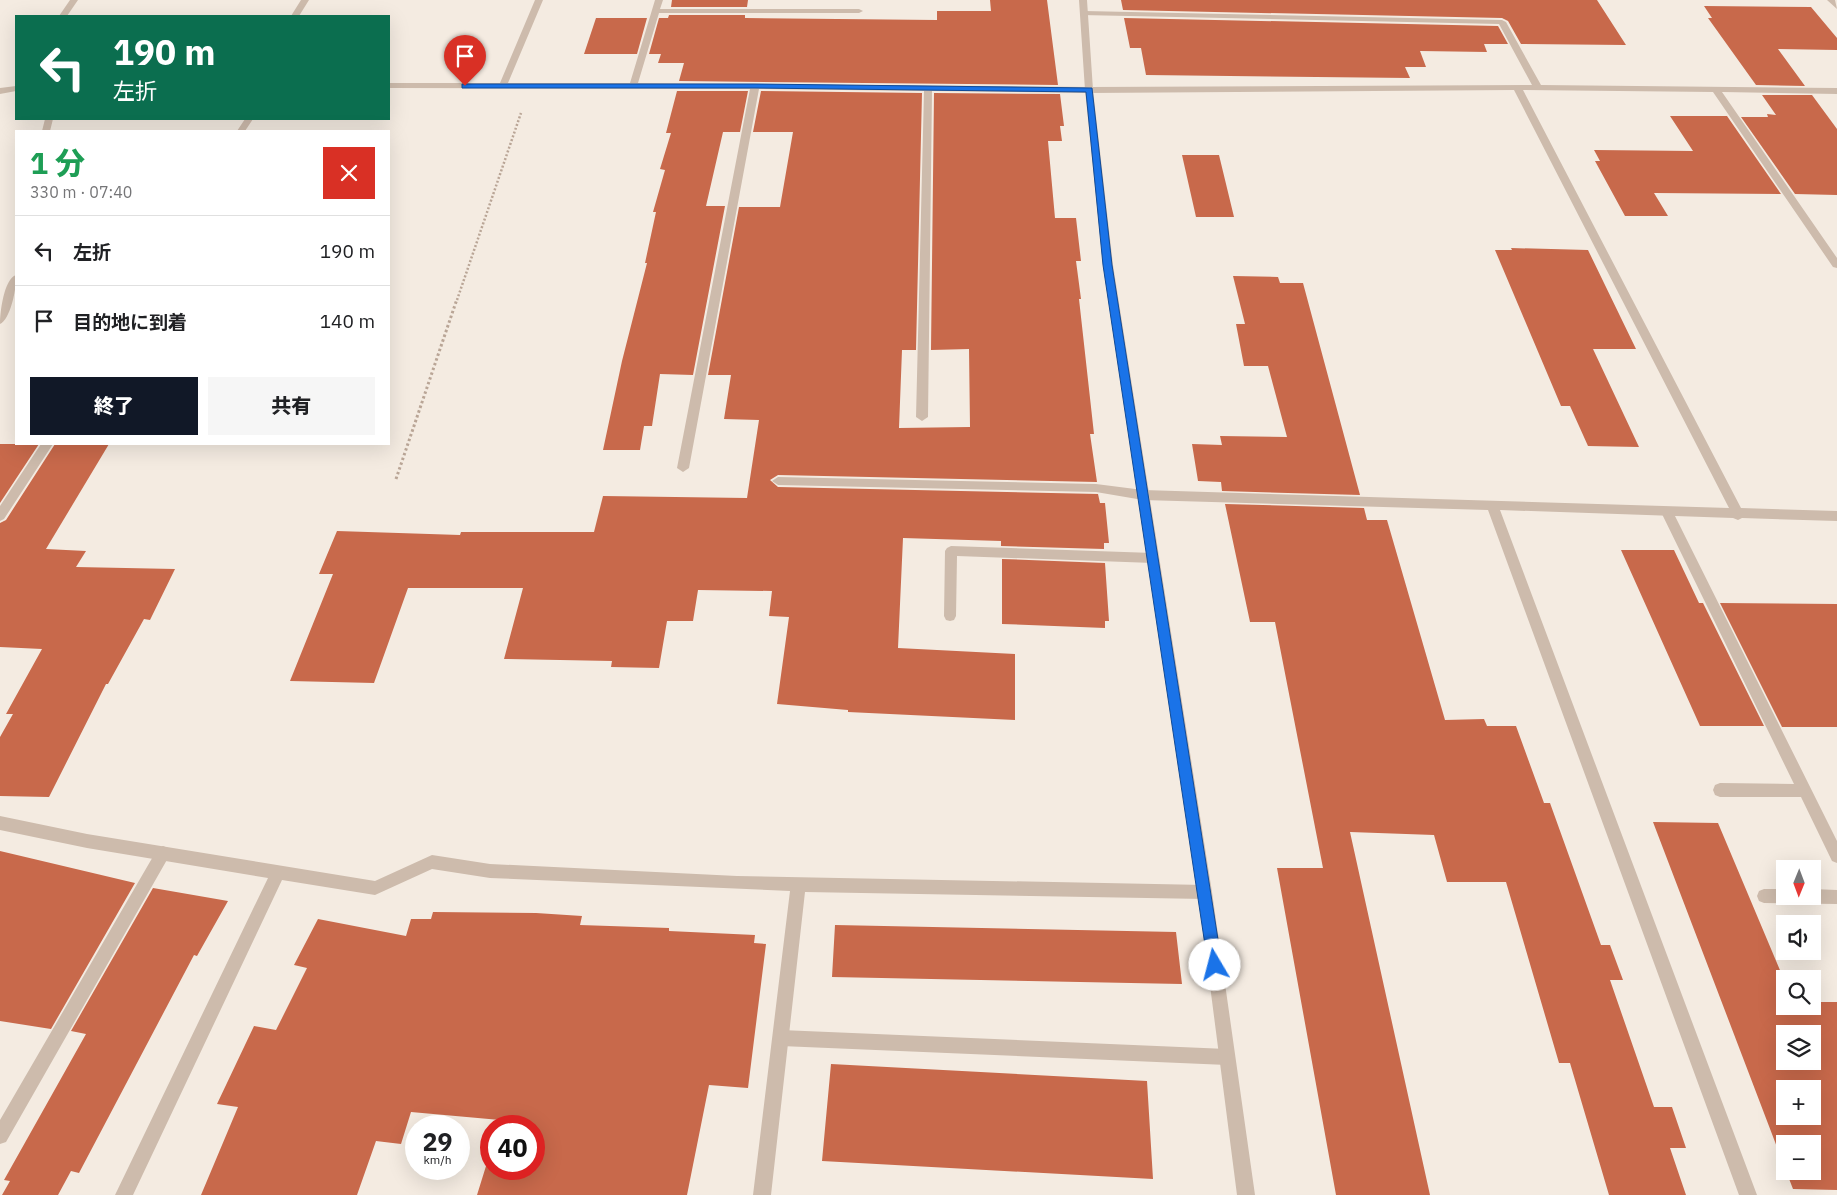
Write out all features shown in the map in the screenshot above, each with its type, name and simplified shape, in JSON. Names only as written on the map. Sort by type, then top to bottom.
[{"type":"street","points":[[64,15],[74,0]]},
{"type":"street","points":[[296,15],[305,0]]},
{"type":"street","points":[[503,86],[539,0]]},
{"type":"street","points":[[633,86],[659,0]]},
{"type":"street","points":[[1083,0],[1089,90],[1108,265],[1205,892],[1246,1195]]},
{"type":"street","points":[[1831,0],[1837,7]]},
{"type":"street","points":[[656,11],[859,11]]},
{"type":"street","points":[[1084,14],[1502,22],[1538,87]]},
{"type":"street","points":[[390,86],[755,86],[1089,90],[1538,87],[1837,91]]},
{"type":"street","points":[[683,468],[755,86]]},
{"type":"street","points":[[1517,87],[1738,514]]},
{"type":"street","points":[[0,91],[15,89]]},
{"type":"street","points":[[922,417],[928,89]]},
{"type":"street","points":[[1716,90],[1837,265]]},
{"type":"street","points":[[0,320],[15,281]]},
{"type":"street","points":[[0,516],[46,445]]},
{"type":"street","points":[[778,481],[1096,488],[1144,496],[1837,516]]},
{"type":"street","points":[[1493,507],[1748,1195]]},
{"type":"street","points":[[1667,512],[1837,856]]},
{"type":"street","points":[[950,616],[951,551],[1153,558]]},
{"type":"street","points":[[1720,790],[1805,791]]},
{"type":"street","points":[[0,823],[162,853],[375,888],[432,862],[490,871],[798,885],[1205,892]]},
{"type":"street","points":[[0,1136],[162,853]]},
{"type":"street","points":[[124,1195],[278,872]]},
{"type":"street","points":[[762,1195],[798,885]]},
{"type":"street","points":[[1764,896],[1837,898]]},
{"type":"street","points":[[781,1038],[1227,1057]]},
{"type":"path","points":[[396,479],[530,86]]},
{"type":"building","points":[[672,0],[748,0],[747,7],[671,7]]},
{"type":"building","points":[[990,0],[1047,0],[1058,85],[679,81],[684,63],[658,63],[661,54],[649,54],[659,18],[668,18],[669,15],[745,15],[745,18],[937,20],[937,11],[991,11]]},
{"type":"building","points":[[1121,0],[1597,0],[1626,45],[1521,44],[1508,21],[1502,18],[1123,10]]},
{"type":"building","points":[[1704,6],[1811,7],[1837,38],[1837,50],[1778,49],[1805,86],[1756,85],[1708,18],[1712,18]]},
{"type":"building","points":[[596,18],[647,18],[637,54],[584,54]]},
{"type":"building","points":[[1124,18],[1498,26],[1508,44],[1484,44],[1487,52],[1420,51],[1426,67],[1405,67],[1410,78],[1146,75],[1141,48],[1130,48]]},
{"type":"building","points":[[677,91],[748,91],[740,132],[723,132],[706,206],[725,206],[693,375],[660,374],[652,426],[644,426],[640,450],[603,450],[622,361],[647,263],[645,263],[656,212],[653,212],[665,170],[660,169],[671,133],[666,133]]},
{"type":"building","points":[[761,91],[922,93],[916,350],[902,350],[899,428],[970,427],[969,349],[931,350],[934,93],[1060,94],[1064,126],[1060,126],[1062,141],[1048,141],[1055,218],[1076,218],[1081,261],[1076,261],[1081,299],[1079,299],[1094,434],[1090,434],[1097,482],[778,475],[770,480],[778,487],[1098,494],[1100,503],[1105,503],[1109,543],[1104,543],[1104,549],[1001,546],[1001,541],[903,538],[898,648],[1015,654],[1015,720],[848,712],[848,710],[777,704],[789,617],[769,616],[772,591],[698,590],[693,621],[667,621],[659,668],[611,667],[612,661],[504,659],[523,588],[408,588],[374,683],[290,681],[333,574],[319,574],[337,531],[460,535],[461,532],[594,532],[603,496],[747,498],[759,420],[724,419],[731,375],[708,375],[739,207],[780,207],[793,132],[753,132]]},
{"type":"building","points":[[1762,95],[1812,95],[1837,129],[1837,195],[1795,194],[1741,117],[1768,117],[1767,114],[1776,115]]},
{"type":"building","points":[[1670,116],[1727,116],[1781,194],[1654,193],[1668,216],[1625,216],[1595,161],[1600,161],[1594,150],[1693,151]]},
{"type":"building","points":[[1182,155],[1219,155],[1234,217],[1196,217]]},
{"type":"building","points":[[1511,248],[1588,250],[1636,349],[1593,349],[1639,447],[1588,446],[1570,406],[1561,406],[1495,250],[1512,250]]},
{"type":"building","points":[[1233,276],[1278,277],[1280,283],[1303,283],[1360,495],[1222,491],[1221,482],[1198,481],[1192,444],[1222,445],[1220,436],[1287,437],[1268,366],[1244,366],[1236,324],[1245,324]]},
{"type":"building","points":[[0,444],[38,445],[0,503]]},
{"type":"building","points":[[54,445],[108,445],[46,549],[86,551],[76,567],[175,569],[150,620],[144,619],[108,684],[106,684],[49,797],[0,796],[0,737],[13,714],[6,714],[42,649],[0,647],[0,523],[6,520]]},
{"type":"building","points":[[1225,504],[1364,508],[1367,520],[1387,520],[1445,720],[1484,719],[1487,726],[1516,726],[1544,803],[1550,803],[1601,945],[1610,945],[1623,980],[1610,980],[1654,1107],[1672,1107],[1686,1148],[1670,1148],[1686,1195],[1609,1195],[1570,1063],[1559,1063],[1506,882],[1447,882],[1434,835],[1350,832],[1430,1195],[1336,1195],[1277,868],[1323,868],[1275,622],[1250,622]]},
{"type":"building","points":[[1621,550],[1674,550],[1699,603],[1703,603],[1764,726],[1700,726]]},
{"type":"building","points":[[1002,559],[1105,563],[1109,621],[1105,621],[1105,628],[1002,624]]},
{"type":"building","points":[[1720,603],[1837,604],[1837,727],[1782,727]]},
{"type":"building","points":[[1653,822],[1718,823],[1780,970],[1776,970],[1776,1015],[1821,1015],[1821,1002],[1837,1002],[1837,1190],[1793,1189],[1790,1180],[1821,1180],[1821,1135],[1776,1135],[1776,1144]]},
{"type":"building","points":[[0,851],[135,883],[51,1029],[0,1021]]},
{"type":"building","points":[[153,888],[228,901],[197,956],[194,955],[79,1173],[71,1171],[58,1195],[2,1195],[10,1181],[4,1180],[86,1034],[71,1031]]},
{"type":"building","points":[[433,912],[536,913],[582,916],[580,925],[669,928],[669,931],[755,935],[754,943],[766,944],[748,1088],[709,1085],[687,1195],[477,1195],[482,1180],[545,1180],[545,1115],[480,1115],[480,1118],[470,1117],[470,1115],[411,1112],[410,1115],[405,1115],[405,1131],[401,1144],[376,1141],[357,1195],[201,1195],[238,1107],[217,1104],[254,1026],[276,1030],[307,968],[294,965],[318,919],[406,936],[411,919],[431,919]]},
{"type":"building","points":[[835,925],[1176,932],[1182,984],[832,977]]},
{"type":"building","points":[[831,1064],[1147,1081],[1153,1179],[822,1161]]},
{"type":"route","points":[[465,86],[755,86],[1089,90],[1108,265],[1215,965]]}]
